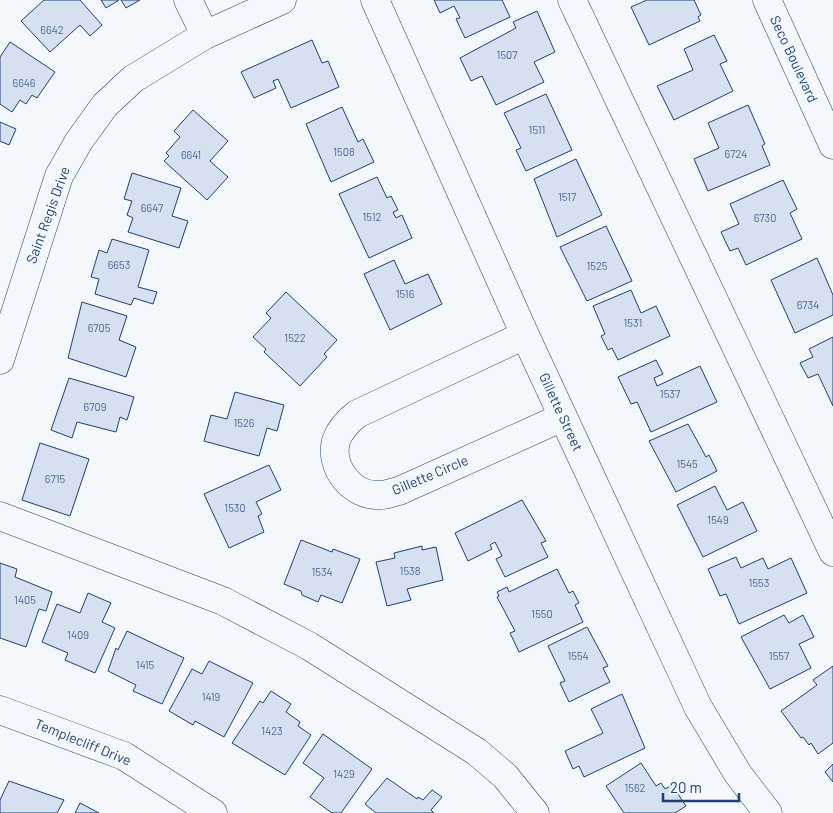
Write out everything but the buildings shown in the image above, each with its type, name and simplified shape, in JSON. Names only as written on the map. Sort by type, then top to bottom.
[{"type":"street","points":[[188,0],[206,35]]},
{"type":"street","name":"Saint Regis Drive","points":[[0,360],[4,332],[59,176],[79,141],[105,105],[133,79],[206,35],[282,0]]},
{"type":"street","name":"Gillette Street","points":[[374,0],[525,335],[698,707],[738,774],[768,813]]},
{"type":"street","points":[[572,0],[833,552]]},
{"type":"street","name":"Seco Boulevard","points":[[767,0],[833,145]]},
{"type":"street","name":"Gillette Circle","points":[[525,335],[357,414],[344,425],[336,441],[335,456],[340,472],[349,484],[362,492],[380,495],[399,491],[563,417]]},
{"type":"street","points":[[0,516],[223,601],[309,646],[477,752],[505,776],[535,813]]},
{"type":"street","name":"Templecliff Drive","points":[[0,710],[124,756],[213,813]]}]
